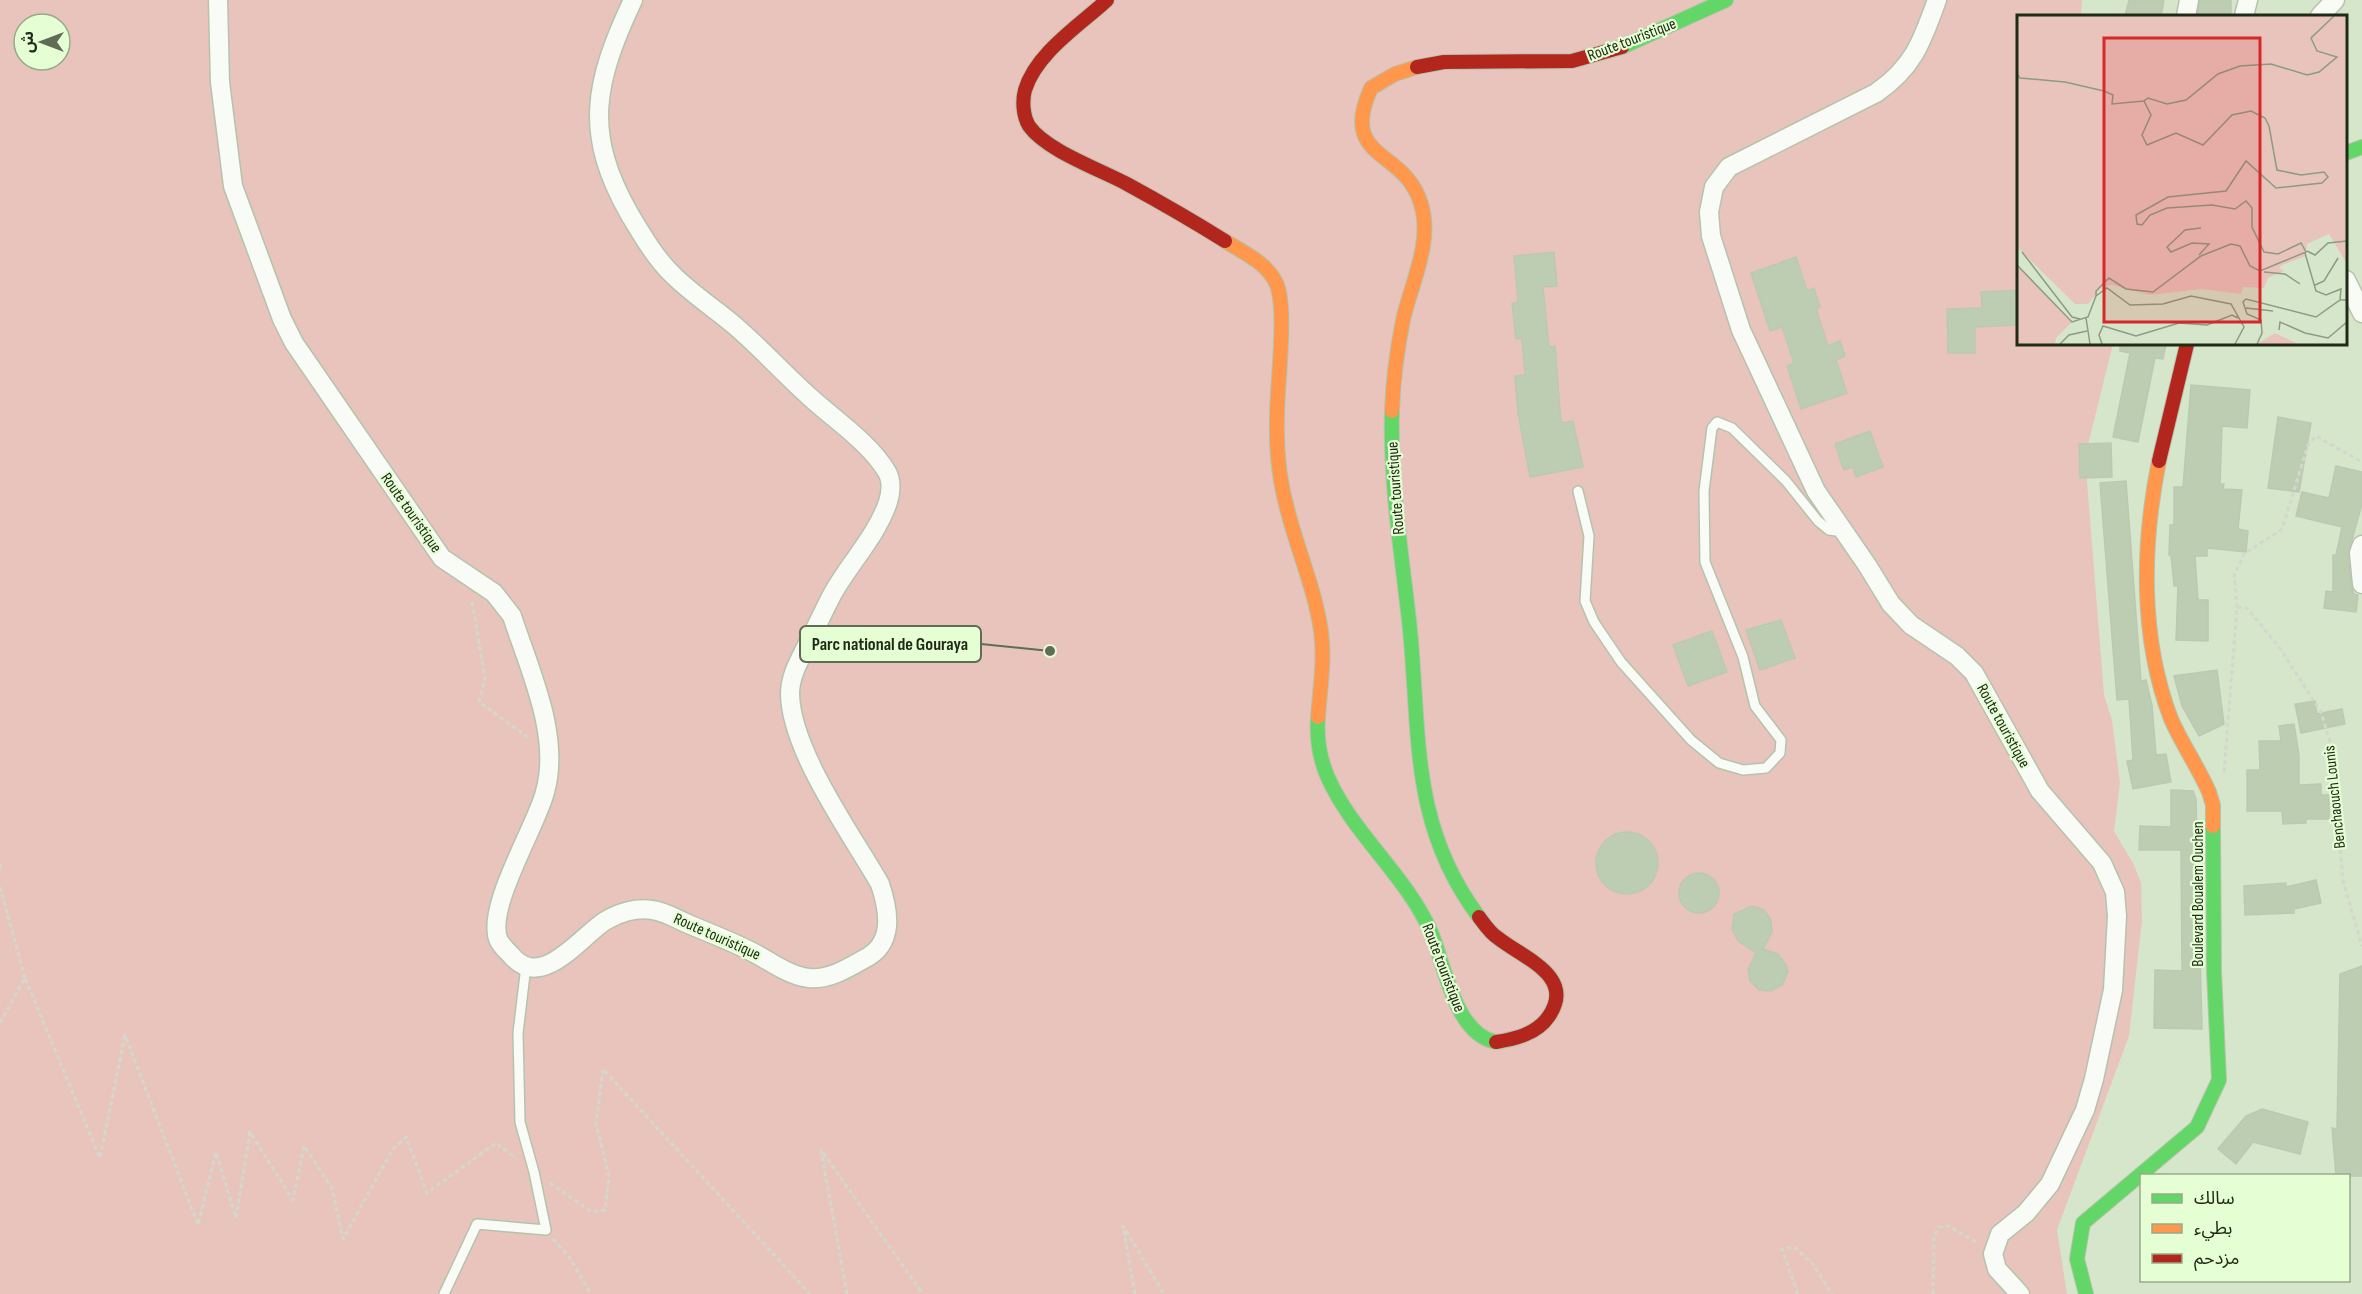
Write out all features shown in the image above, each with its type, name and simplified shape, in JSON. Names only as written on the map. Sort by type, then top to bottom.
[{"type":"street","name":"Route touristique","points":[[218,0],[220,82],[233,186],[282,319],[307,362],[442,558],[494,593],[512,616],[541,708],[547,738],[549,768],[545,792],[503,895],[497,927],[499,940],[515,960],[526,966],[546,966],[556,962],[604,921],[633,910],[656,910],[752,952],[790,973],[810,978],[828,976],[869,957],[885,940],[886,902],[880,884],[814,770],[800,735],[790,693],[793,674],[833,594],[883,515],[890,490],[888,473],[874,455],[776,367],[737,327],[671,274],[640,232],[620,198],[606,168],[599,138],[598,110],[605,74],[617,34],[633,0]]},
{"type":"street","name":"Route touristique","points":[[1107,0],[1036,68],[1025,90],[1024,113],[1027,123],[1033,131],[1053,144],[1174,209],[1256,260],[1267,268],[1274,280],[1279,291],[1281,310],[1277,411],[1279,473],[1293,532],[1316,603],[1321,632],[1323,657],[1316,716],[1317,744],[1323,765],[1337,797],[1406,888],[1425,918],[1462,1017],[1470,1028],[1493,1042],[1522,1036],[1544,1023],[1555,1007],[1556,989],[1545,969],[1538,962],[1497,937],[1476,914],[1459,887],[1428,813],[1418,772],[1412,651],[1395,488],[1393,394],[1396,355],[1405,311],[1422,250],[1424,209],[1416,187],[1407,174],[1364,138],[1360,118],[1371,88],[1392,74],[1413,66],[1455,61],[1510,61],[1536,64],[1574,61],[1647,36],[1726,0]]},
{"type":"street","name":"Route touristique","points":[[1938,0],[1920,46],[1904,71],[1876,93],[1729,167],[1714,187],[1709,212],[1711,236],[1741,330],[1816,491],[1891,604],[1911,624],[1957,656],[1974,673],[2040,791],[2102,863],[2115,892],[2117,916],[2113,990],[2085,1110],[2050,1185],[2026,1213],[2000,1234],[1993,1254]]},
{"type":"street","points":[[2186,15],[2189,0]]},
{"type":"street","points":[[2244,15],[2248,0]]},
{"type":"street","points":[[2321,15],[2335,0]]},
{"type":"street","points":[[2347,282],[2362,313]]},
{"type":"street","name":"Boulevard Boualem Ouchen","points":[[2142,1174],[2198,1127],[2219,1080],[2214,939],[2215,821],[2210,790],[2175,729],[2154,659],[2146,574],[2146,543],[2157,460],[2187,345]]},
{"type":"street","points":[[2362,544],[2359,553],[2362,584]]},
{"type":"street","name":"Boulevard Boualem Ouchen","points":[[2086,1294],[2076,1268],[2077,1241],[2083,1224],[2140,1176]]},
{"type":"street","points":[[1993,1254],[1997,1269],[2020,1294]]},
{"type":"lane","points":[[1578,491],[1589,536],[1585,601],[1594,622],[1621,662],[1690,740],[1719,763],[1743,770],[1766,768],[1780,753],[1781,740],[1755,706],[1743,657],[1705,562],[1704,491],[1712,428],[1717,422],[1732,428],[1786,481],[1818,521],[1829,530],[1845,532]]},
{"type":"lane","points":[[444,1294],[477,1224],[546,1230],[534,1172],[520,1122],[518,1033],[526,966]]},
{"type":"path","points":[[2210,790],[2224,782],[2237,607],[2234,575],[2238,565],[2244,554],[2282,529],[2308,445],[2316,436],[2362,462]]},
{"type":"path","points":[[466,576],[479,630],[485,677],[479,702],[537,744],[547,738]]},
{"type":"path","name":"Benchaouch Lounis","points":[[2237,607],[2247,608],[2272,639],[2321,712],[2331,745],[2343,881],[2362,946]]},
{"type":"path","points":[[0,864],[0,870]]},
{"type":"path","points":[[0,886],[25,978],[100,1158],[125,1035],[198,1226],[216,1152],[236,1218],[250,1132],[293,1200],[304,1146],[332,1188],[343,1239],[393,1149],[406,1137],[427,1193],[496,1143],[592,1212],[605,1210],[609,1176],[596,1124],[603,1069],[810,1294]]},
{"type":"path","points":[[0,1023],[25,978]]},
{"type":"path","points":[[847,1294],[821,1150],[923,1294]]},
{"type":"path","points":[[1135,1294],[1123,1226],[1164,1294]]},
{"type":"path","points":[[1933,1294],[1934,1236],[1939,1227],[1950,1226],[1993,1254]]},
{"type":"path","points":[[546,1230],[569,1257],[591,1294]]},
{"type":"path","points":[[1798,1294],[1782,1248],[1794,1247],[1812,1263],[1832,1294]]},
{"type":"shaded area","points":[[0,0],[2082,0],[2081,15],[2017,15],[2017,345],[2113,345],[2087,449],[2087,481],[2104,695],[2112,720],[2120,783],[2114,831],[2134,865],[2141,883],[2142,921],[2129,1036],[2057,1230],[2067,1294],[0,1294]]},
{"type":"building","points":[[2129,0],[2164,0],[2161,15],[2125,15]]},
{"type":"building","points":[[2200,0],[2231,0],[2231,15],[2197,15]]},
{"type":"building","points":[[1554,252],[1557,286],[1543,287],[1549,347],[1555,346],[1561,423],[1573,421],[1583,467],[1530,477],[1518,413],[1515,376],[1525,375],[1522,338],[1516,339],[1512,303],[1518,302],[1514,256]]},
{"type":"building","points":[[1796,257],[1807,291],[1814,288],[1820,307],[1816,309],[1828,346],[1840,341],[1845,356],[1836,360],[1847,393],[1801,409],[1787,366],[1794,363],[1782,327],[1770,331],[1751,273]]},
{"type":"building","points":[[2017,290],[2017,325],[1975,327],[1975,353],[1948,353],[1947,309],[1982,308],[1981,292]]},
{"type":"building","points":[[2120,345],[2166,345],[2163,359],[2155,358],[2138,442],[2113,437],[2130,353],[2120,351]]},
{"type":"building","points":[[2191,385],[2250,390],[2247,428],[2222,426],[2220,484],[2224,484],[2223,489],[2242,490],[2238,529],[2248,531],[2246,552],[2207,548],[2207,556],[2195,556],[2198,600],[2208,600],[2208,641],[2176,640],[2178,586],[2174,586],[2171,555],[2169,555],[2170,525],[2174,525],[2174,487],[2183,487]]},
{"type":"building","points":[[2278,417],[2311,423],[2299,492],[2268,488]]},
{"type":"building","points":[[1870,431],[1883,467],[1856,477],[1853,467],[1844,470],[1835,444]]},
{"type":"building","points":[[2111,443],[2112,477],[2080,478],[2079,444]]},
{"type":"building","points":[[2336,466],[2362,472],[2362,504],[2348,554],[2351,585],[2354,594],[2358,595],[2356,612],[2324,608],[2326,591],[2333,592],[2333,555],[2336,555],[2342,527],[2296,516],[2302,492],[2329,498]]},
{"type":"building","points":[[2126,481],[2141,681],[2146,680],[2152,705],[2156,755],[2166,754],[2171,782],[2133,789],[2127,761],[2133,760],[2129,699],[2117,700],[2100,483]]},
{"type":"building","points":[[1781,620],[1795,658],[1760,670],[1746,630]]},
{"type":"building","points":[[1712,631],[1727,672],[1688,686],[1673,645]]},
{"type":"building","points":[[2217,670],[2224,724],[2199,736],[2182,706],[2174,676]]},
{"type":"building","points":[[2315,701],[2317,714],[2342,709],[2345,724],[2301,733],[2295,704]]},
{"type":"building","points":[[2294,724],[2299,755],[2299,785],[2321,784],[2321,795],[2329,795],[2329,819],[2306,819],[2306,823],[2283,824],[2282,811],[2247,811],[2247,770],[2260,770],[2259,741],[2281,741],[2279,726]]},
{"type":"building","points":[[2171,790],[2193,791],[2196,799],[2202,1029],[2154,1028],[2155,970],[2182,971],[2181,850],[2139,850],[2140,826],[2171,827]]},
{"type":"building","points":[[1621,832],[1633,832],[1649,841],[1656,851],[1658,863],[1656,875],[1649,885],[1633,894],[1621,894],[1610,889],[1601,880],[1596,869],[1596,857],[1601,846],[1610,837]]},
{"type":"building","points":[[1699,873],[1713,879],[1719,893],[1713,907],[1699,913],[1685,907],[1679,893],[1685,879]]},
{"type":"building","points":[[2316,880],[2321,903],[2294,909],[2294,913],[2245,915],[2244,886],[2286,883],[2286,887]]},
{"type":"building","points":[[1752,906],[1764,910],[1771,920],[1772,932],[1763,949],[1778,954],[1788,971],[1783,984],[1771,991],[1759,990],[1750,981],[1748,969],[1756,953],[1738,941],[1732,929],[1734,914]]},
{"type":"building","points":[[2362,966],[2362,1176],[2336,1174],[2332,1128],[2337,1129],[2340,974]]},
{"type":"building","points":[[2262,1109],[2308,1122],[2300,1154],[2253,1142],[2236,1164],[2218,1149],[2246,1116]]},
{"type":"traffic: fast","points":[[1622,47],[1726,0]]},
{"type":"traffic: fast","points":[[2347,153],[2362,147]]},
{"type":"traffic: fast","points":[[1392,411],[1394,489],[1413,660],[1422,774],[1429,810],[1440,846],[1456,882],[1479,917]]},
{"type":"traffic: fast","points":[[1318,717],[1320,754],[1333,788],[1356,825],[1397,876],[1421,912],[1431,932],[1446,979],[1461,1012],[1470,1026],[1482,1037],[1496,1042]]},
{"type":"traffic: fast","points":[[2141,1174],[2197,1127],[2219,1080],[2214,971],[2213,826]]},
{"type":"traffic: fast","points":[[2086,1294],[2077,1259],[2083,1223],[2140,1175]]},
{"type":"traffic: slow","points":[[1392,411],[1399,343],[1403,320],[1420,263],[1424,218],[1413,186],[1368,142],[1363,129],[1363,112],[1371,88],[1395,74],[1417,67]]},
{"type":"traffic: slow","points":[[1225,241],[1255,259],[1268,271],[1277,285],[1280,297],[1281,330],[1277,403],[1279,465],[1282,489],[1315,601],[1321,631],[1322,663],[1318,717]]},
{"type":"traffic: slow","points":[[2159,461],[2149,525],[2147,558],[2149,624],[2161,688],[2171,719],[2209,792],[2213,805],[2213,826]]},
{"type":"traffic: jam","points":[[1107,0],[1060,40],[1039,64],[1025,90],[1025,118],[1029,126],[1048,144],[1127,184],[1225,241]]},
{"type":"traffic: jam","points":[[1417,67],[1444,62],[1572,61],[1622,47]]},
{"type":"traffic: jam","points":[[2159,461],[2187,345]]},
{"type":"traffic: jam","points":[[1479,917],[1495,936],[1543,970],[1551,979],[1556,990],[1556,1002],[1544,1022],[1518,1037],[1496,1042]]},
{"type":"place","name":"Parc national de Gouraya","points":[[1050,651]]}]
